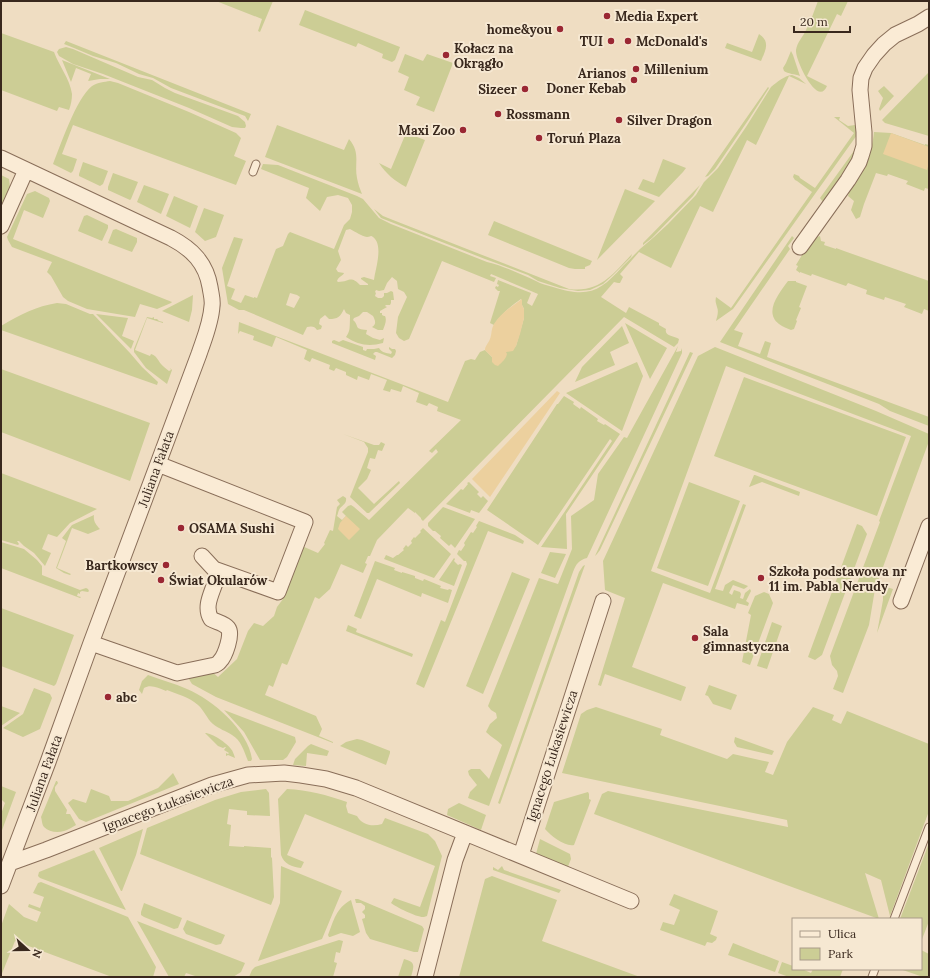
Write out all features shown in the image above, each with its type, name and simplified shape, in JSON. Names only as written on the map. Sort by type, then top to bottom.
[{"type":"street","points":[[800,247],[848,180],[859,162],[864,146],[860,90],[861,78],[865,68],[884,44],[895,35],[929,17]]},
{"type":"street","name":"Juliana Fałata","points":[[1,158],[183,244],[192,252],[205,270],[209,278],[212,298],[210,318],[199,354],[1,886]]},
{"type":"street","points":[[1,226],[26,170]]},
{"type":"street","points":[[158,464],[305,522],[278,592],[214,569],[202,556]]},
{"type":"street","points":[[901,601],[929,526]]},
{"type":"street","points":[[91,643],[177,673],[215,665],[220,662],[230,635],[227,627],[211,618],[207,610],[209,599],[216,583]]},
{"type":"street","name":"Ignacego Łukasiewicza","points":[[10,864],[212,785],[248,775],[261,774],[294,774],[337,782],[356,788],[465,834],[521,855],[603,601]]},
{"type":"street","points":[[425,977],[455,860],[465,834]]},
{"type":"street","points":[[521,855],[631,901]]},
{"type":"lane","points":[[253,172],[256,164]]},
{"type":"lane","points":[[894,918],[929,827]]},
{"type":"green space","points":[[216,1],[273,1],[260,32],[258,31],[262,19]]},
{"type":"green space","points":[[818,1],[848,1],[841,16],[837,14],[807,76],[827,86],[823,91],[818,91],[808,80],[799,63],[796,50],[805,33]]},
{"type":"green space","points":[[305,10],[400,47],[395,60],[392,62],[382,58],[383,54],[358,43],[356,47],[299,25]]},
{"type":"green space","points":[[1,33],[54,52],[71,88],[72,98],[69,110],[59,107],[57,111],[1,90]]},
{"type":"green space","points":[[759,34],[763,37],[766,43],[761,61],[725,48],[727,43],[752,52]]},
{"type":"green space","points":[[66,41],[251,114],[248,121],[245,116],[171,88],[153,78],[139,74],[116,63],[93,56],[64,44]]},
{"type":"green space","points":[[66,47],[138,77],[152,80],[175,93],[238,116],[245,122],[246,126],[245,128],[232,127],[189,108],[103,74],[73,64],[59,56],[57,52],[59,49]]},
{"type":"green space","points":[[791,51],[800,76],[784,71],[783,68]]},
{"type":"green space","points":[[405,54],[423,61],[427,54],[453,63],[434,112],[416,105],[420,97],[404,90],[409,77],[398,72]]},
{"type":"green space","points":[[62,60],[110,79],[88,81],[91,74],[76,68],[71,82]]},
{"type":"green space","points":[[929,72],[929,136],[885,123],[882,120]]},
{"type":"green space","points":[[792,75],[799,78],[806,84],[789,76]]},
{"type":"green space","points":[[789,76],[756,145],[747,140],[713,212],[700,206],[671,268],[639,252],[620,274],[623,277],[620,283],[614,282],[601,297],[626,313],[629,307],[659,323],[659,325],[666,329],[666,333],[679,339],[678,343],[674,347],[624,317],[423,521],[415,512],[408,508],[377,540],[365,563],[367,564],[363,573],[341,564],[330,589],[319,599],[315,597],[287,665],[282,663],[273,687],[269,685],[265,695],[316,716],[322,729],[319,736],[333,743],[216,697],[192,684],[187,676],[211,671],[218,677],[237,659],[248,631],[254,623],[263,626],[274,616],[277,607],[283,599],[302,546],[318,553],[325,544],[324,543],[330,530],[333,531],[337,507],[340,504],[337,500],[343,496],[346,498],[345,504],[340,508],[337,516],[342,520],[346,516],[342,512],[351,505],[369,520],[438,452],[436,449],[432,453],[429,451],[461,420],[437,411],[438,407],[429,403],[427,406],[416,402],[419,393],[403,386],[401,392],[391,389],[390,392],[383,390],[387,380],[371,374],[369,380],[358,376],[357,380],[346,375],[346,372],[336,368],[334,371],[329,369],[330,365],[312,358],[310,362],[304,359],[307,350],[276,337],[272,347],[253,340],[254,336],[240,331],[238,334],[239,322],[448,402],[465,361],[471,359],[475,360],[480,352],[485,350],[492,357],[492,362],[516,346],[524,318],[524,309],[521,299],[506,310],[494,325],[490,323],[500,291],[495,288],[499,285],[497,284],[498,280],[531,293],[527,303],[532,306],[538,294],[491,274],[490,276],[496,278],[494,282],[442,261],[409,339],[404,341],[399,338],[396,333],[398,317],[407,297],[404,292],[398,289],[397,281],[392,277],[384,290],[376,290],[375,296],[378,298],[382,298],[384,293],[391,291],[393,292],[394,300],[391,300],[390,305],[386,305],[385,306],[387,307],[380,311],[380,313],[382,313],[382,315],[386,318],[386,323],[383,330],[378,330],[372,327],[375,325],[375,320],[373,316],[367,312],[363,312],[353,320],[358,328],[367,330],[366,334],[380,340],[384,338],[383,343],[373,345],[355,342],[346,337],[349,330],[350,315],[346,313],[344,309],[340,316],[335,319],[329,319],[325,315],[320,319],[319,324],[322,326],[321,329],[317,330],[310,326],[307,327],[303,335],[244,310],[239,310],[228,304],[222,268],[234,237],[243,239],[227,286],[235,289],[231,299],[241,303],[245,295],[257,298],[276,249],[283,246],[290,232],[334,249],[344,225],[350,219],[352,212],[352,205],[348,198],[338,195],[327,197],[320,211],[306,198],[309,188],[261,169],[263,164],[278,165],[357,196],[363,199],[379,218],[391,224],[506,268],[542,284],[575,292],[584,292],[600,287],[607,282],[696,195],[704,182],[718,168],[771,87]],"holes":[[[350,229],[365,236],[372,236],[378,246],[378,258],[374,280],[364,277],[361,278],[368,285],[360,285],[354,280],[338,282],[337,281],[344,273],[338,272],[336,269],[341,260],[338,251],[346,230]],[[290,293],[300,297],[294,308],[286,305]]]},
{"type":"green space","points":[[110,81],[189,112],[236,133],[241,138],[234,156],[246,161],[236,185],[73,125],[62,154],[77,159],[73,171],[71,173],[53,164],[75,111],[86,92],[94,85],[101,82]]},
{"type":"green space","points":[[884,86],[894,96],[880,111],[879,109],[883,98],[878,91]]},
{"type":"green space","points":[[768,87],[769,88],[749,119],[715,169],[705,177]]},
{"type":"green space","points":[[834,117],[840,117],[839,120],[848,126],[855,125],[857,128],[857,135],[733,309],[716,321],[718,311],[716,297],[731,308],[812,192],[795,180],[793,177],[794,174],[815,188],[854,133]]},
{"type":"green space","points":[[277,125],[344,150],[349,139],[355,149],[356,173],[362,194],[265,157]]},
{"type":"green space","points":[[874,132],[891,133],[925,145],[929,145],[929,189],[925,188],[924,191],[906,184],[908,181],[888,174],[887,176],[876,173],[860,217],[856,219],[851,210],[854,201],[848,196],[849,191],[869,153]]},
{"type":"green space","points":[[406,133],[425,140],[406,187],[391,177],[379,163],[391,169]]},
{"type":"green space","points":[[856,148],[846,169],[823,202],[820,198]]},
{"type":"green space","points":[[663,159],[686,168],[659,197],[638,189],[643,179],[654,183]]},
{"type":"green space","points":[[83,162],[108,171],[103,184],[100,186],[79,176]]},
{"type":"green space","points":[[113,173],[138,182],[130,200],[108,190]]},
{"type":"green space","points":[[1,175],[9,179],[10,187],[1,207]]},
{"type":"green space","points":[[144,185],[169,194],[161,214],[137,202]]},
{"type":"green space","points":[[700,185],[693,196],[652,238],[643,245],[643,243]]},
{"type":"green space","points":[[625,189],[655,201],[597,260]]},
{"type":"green space","points":[[35,191],[49,198],[50,201],[43,218],[24,210],[13,239],[172,302],[157,309],[140,304],[135,317],[87,309],[68,301],[63,297],[51,276],[47,272],[52,262],[12,247],[7,237],[27,194]]},
{"type":"green space","points":[[174,196],[198,206],[190,228],[166,216]]},
{"type":"green space","points":[[204,208],[224,215],[216,237],[205,241],[195,232]]},
{"type":"green space","points":[[374,209],[383,216],[569,289],[589,288],[598,285],[612,275],[632,254],[631,257],[603,284],[590,290],[578,291],[560,288],[538,281],[528,275],[381,218]]},
{"type":"green space","points":[[87,215],[108,225],[102,241],[78,231],[84,216]]},
{"type":"green space","points":[[494,221],[592,261],[590,265],[585,267],[585,269],[569,268],[488,235]]},
{"type":"green space","points":[[116,229],[137,238],[137,242],[132,252],[108,243],[113,230]]},
{"type":"green space","points":[[792,236],[794,238],[788,246],[790,249],[734,330],[743,333],[738,346],[760,354],[765,341],[771,343],[767,357],[929,417],[929,426],[890,411],[879,404],[720,342]]},
{"type":"green space","points":[[820,236],[821,241],[825,242],[824,245],[929,281],[929,311],[924,309],[922,314],[904,307],[906,304],[885,297],[884,300],[866,294],[867,290],[848,283],[846,286],[812,274],[811,276],[800,273],[796,270],[798,266],[796,265],[805,250],[806,251],[817,237]]},
{"type":"green space","points":[[788,281],[796,281],[807,286],[799,307],[801,308],[796,320],[797,321],[794,329],[791,330],[779,324],[774,319],[773,314],[774,302]]},
{"type":"green space","points":[[193,295],[192,310],[189,322],[162,311]]},
{"type":"green space","points":[[57,303],[66,304],[93,314],[142,367],[158,382],[157,385],[1,330],[1,326],[21,315],[42,306]]},
{"type":"green space","points":[[96,314],[128,318],[122,336],[134,341],[131,349]]},
{"type":"green space","points":[[147,317],[154,317],[154,319],[157,319],[163,323],[147,318],[135,350],[150,356],[151,354],[153,355],[169,371],[171,370],[170,368],[172,370],[167,384],[146,368],[134,352]]},
{"type":"green space","points":[[625,323],[667,348],[650,379]]},
{"type":"green space","points":[[622,326],[629,343],[610,352],[615,365],[575,382],[582,367]]},
{"type":"green space","points":[[334,340],[339,342],[343,340],[363,347],[363,350],[366,351],[367,349],[379,348],[386,353],[391,354],[392,352],[389,347],[395,349],[396,351],[392,358],[375,352],[373,354],[376,356],[375,360],[332,343]]},
{"type":"green space","points":[[678,346],[676,352],[681,351],[682,348],[682,353],[587,558],[580,561],[574,569],[489,806],[468,798],[470,792],[477,785],[469,775],[468,771],[471,769],[480,769],[489,779],[502,745],[486,732],[490,724],[497,718],[496,713],[488,706],[539,578],[558,584],[572,549],[571,516],[594,500],[598,474],[624,437],[627,438]]},
{"type":"green space","points":[[715,347],[876,411],[929,434],[929,441],[875,589],[869,625],[843,693],[833,689],[838,676],[837,671],[832,665],[830,656],[911,436],[726,366],[651,571],[710,593],[743,504],[746,505],[715,589],[723,591],[725,585],[733,580],[748,586],[744,589],[733,585],[729,593],[732,595],[734,590],[740,592],[740,598],[743,599],[745,593],[750,589],[751,591],[746,601],[749,603],[748,606],[737,603],[735,609],[663,583],[632,667],[686,687],[681,701],[605,674],[601,686],[598,685],[625,598],[605,590],[603,561],[698,356]]},
{"type":"green space","points":[[690,352],[693,353],[600,550],[595,556]]},
{"type":"green space","points":[[637,362],[643,376],[622,431],[566,393]]},
{"type":"green space","points":[[1,369],[150,423],[130,481],[1,432]]},
{"type":"green space","points":[[744,377],[906,437],[877,516],[714,456]]},
{"type":"green space","points":[[564,396],[574,402],[573,404],[580,409],[581,407],[598,419],[597,421],[604,425],[605,424],[620,434],[566,514],[567,549],[541,547],[612,441],[610,439],[538,545],[487,510],[557,404]]},
{"type":"green space","points":[[343,434],[374,445],[379,445],[381,442],[385,444],[382,451],[378,450],[375,459],[370,458],[367,468],[371,470],[367,479],[358,488],[374,504],[399,481],[400,483],[369,513],[367,513],[350,497],[368,452],[368,448],[364,442]]},
{"type":"green space","points":[[1,473],[97,509],[70,523],[57,537],[48,534],[42,549],[51,553],[45,566],[34,553],[19,541],[17,541],[19,544],[18,545],[1,540]]},
{"type":"green space","points":[[754,475],[800,492],[799,496],[762,482],[749,487]]},
{"type":"green space","points":[[469,482],[479,492],[477,494],[481,498],[483,496],[488,501],[479,513],[471,510],[470,513],[446,504],[461,489],[463,490]]},
{"type":"green space","points":[[689,482],[740,501],[708,586],[657,568]]},
{"type":"green space","points":[[443,507],[475,519],[455,548],[451,544],[449,546],[440,538],[441,536],[428,526],[428,523]]},
{"type":"green space","points":[[94,515],[95,523],[100,529],[88,534],[72,528],[57,568],[71,574],[64,573],[56,568],[66,541],[62,538],[72,525]]},
{"type":"green space","points":[[479,521],[515,535],[524,541],[523,544],[488,531],[424,688],[416,684],[441,620],[445,622],[467,564],[466,561],[464,561],[457,554],[465,545],[464,543],[471,532],[473,533],[477,527],[476,526]]},
{"type":"green space","points":[[857,524],[862,526],[867,534],[822,655],[815,660],[808,657]]},
{"type":"green space","points":[[423,528],[451,554],[434,578],[384,559],[386,555],[393,558],[398,555],[404,550],[403,549],[406,545],[408,547],[412,543],[411,541],[421,532],[420,531]]},
{"type":"green space","points":[[1,542],[24,549],[42,566],[42,575],[80,590],[86,588],[89,591],[82,591],[80,594],[78,593],[77,596],[81,597],[80,598],[1,568]]},
{"type":"green space","points":[[550,552],[566,554],[555,578],[541,573]]},
{"type":"green space","points":[[454,558],[454,561],[458,565],[462,565],[454,586],[439,580]]},
{"type":"green space","points":[[375,561],[395,568],[394,570],[402,573],[415,576],[415,578],[423,581],[424,579],[441,586],[440,588],[452,590],[448,603],[422,593],[421,597],[377,579],[361,619],[354,616]]},
{"type":"green space","points":[[585,565],[500,804],[498,803],[579,572]]},
{"type":"green space","points":[[512,572],[530,579],[483,694],[466,686]]},
{"type":"green space","points":[[883,586],[893,589],[877,633],[883,600]]},
{"type":"green space","points":[[764,592],[769,594],[773,603],[750,665],[742,662],[751,615],[748,613],[755,596]]},
{"type":"green space","points":[[1,608],[74,635],[54,686],[1,666]]},
{"type":"green space","points":[[772,622],[782,626],[767,669],[757,666]]},
{"type":"green space","points":[[348,625],[357,629],[356,632],[413,654],[412,657],[346,631]]},
{"type":"green space","points":[[148,675],[187,689],[208,700],[218,708],[237,727],[244,737],[249,748],[252,759],[251,761],[248,761],[238,740],[213,724],[200,707],[191,700],[167,690],[166,691],[152,686],[144,688],[142,694],[139,690],[142,681]]},
{"type":"green space","points":[[709,685],[737,695],[731,710],[713,704],[708,696],[705,695]]},
{"type":"green space","points":[[34,688],[50,694],[52,698],[40,729],[23,737],[3,728],[23,714]]},
{"type":"green space","points":[[1,706],[20,713],[1,726]]},
{"type":"green space","points":[[596,707],[662,729],[660,735],[727,759],[733,754],[769,762],[765,772],[773,775],[787,742],[813,707],[834,715],[832,720],[841,724],[847,711],[929,744],[929,811],[890,916],[881,880],[865,873],[879,918],[594,814],[602,794],[608,791],[788,827],[787,820],[562,773],[581,714]]},
{"type":"green space","points":[[224,710],[295,737],[296,742],[287,757],[283,760],[260,760],[244,732]]},
{"type":"green space","points":[[205,733],[215,736],[226,744],[232,751],[235,758],[228,755],[226,756],[226,753],[229,753],[224,750],[226,747],[223,748],[218,746]]},
{"type":"green space","points":[[735,737],[774,751],[772,755],[737,747],[734,742]]},
{"type":"green space","points":[[357,739],[390,751],[386,765],[340,746],[346,742]]},
{"type":"green space","points":[[311,744],[329,751],[327,756],[307,753],[306,766],[293,765],[295,759]]},
{"type":"green space","points":[[173,773],[179,784],[86,822],[79,819],[68,803],[73,799],[86,803],[91,789],[109,796],[111,801],[128,801],[158,788]]},
{"type":"green space","points":[[56,781],[58,783],[55,787],[55,791],[67,810],[66,814],[70,814],[76,825],[66,831],[53,832],[44,827],[41,817]]},
{"type":"green space","points":[[1,786],[16,792],[1,833],[1,814],[5,803],[1,799]]},
{"type":"green space","points":[[266,789],[269,793],[270,816],[247,815],[247,811],[229,809],[227,824],[231,825],[229,846],[271,848],[274,897],[271,905],[140,854],[147,828],[215,800],[241,792]]},
{"type":"green space","points":[[287,789],[317,793],[347,802],[346,806],[348,813],[357,816],[364,823],[375,825],[382,824],[385,818],[428,834],[435,841],[442,856],[427,916],[417,916],[391,903],[394,898],[420,907],[435,866],[305,814],[287,855],[304,862],[301,868],[286,863],[281,855],[278,799]]},
{"type":"green space","points":[[588,792],[589,799],[591,800],[574,845],[562,843],[554,838],[545,829],[554,802]]},
{"type":"green space","points":[[459,803],[486,815],[481,830],[447,815],[448,809]]},
{"type":"green space","points":[[143,829],[136,855],[121,891],[99,848]]},
{"type":"green space","points":[[540,839],[570,854],[571,859],[567,869],[536,854]]},
{"type":"green space","points":[[929,843],[929,921],[922,939],[922,918],[900,918]]},
{"type":"green space","points":[[94,850],[126,910],[38,876],[39,872]]},
{"type":"green space","points":[[281,866],[342,891],[322,939],[258,961],[280,903]]},
{"type":"green space","points":[[502,866],[504,870],[561,890],[559,893],[493,870],[493,867],[498,870]]},
{"type":"green space","points":[[492,876],[557,900],[542,941],[640,977],[459,977],[485,879]]},
{"type":"green space","points":[[41,882],[128,917],[156,967],[153,977],[112,977],[15,941],[1,976],[1,926],[9,904],[24,917],[37,922],[41,912],[28,907],[29,904],[40,908],[44,897],[33,893],[38,883]]},
{"type":"green space","points":[[674,894],[718,911],[710,934],[717,937],[716,940],[712,943],[707,942],[705,946],[660,930],[663,922],[674,925],[680,910],[669,905]]},
{"type":"green space","points":[[355,899],[422,926],[424,929],[418,952],[370,939],[366,933],[362,919],[365,918],[365,915],[362,912],[365,909],[365,906],[361,903],[356,903]]},
{"type":"green space","points":[[351,900],[360,932],[353,936],[341,933],[329,937],[328,935],[336,915],[346,903]]},
{"type":"green space","points":[[144,903],[182,918],[178,928],[174,929],[141,915]]},
{"type":"green space","points":[[187,920],[225,935],[221,944],[216,945],[186,934],[183,929]]},
{"type":"green space","points":[[137,921],[245,963],[241,972],[233,977],[198,977],[186,973],[184,977],[169,977]]},
{"type":"green space","points":[[339,940],[343,941],[340,953],[336,952],[334,962],[337,963],[333,977],[249,977],[255,967]]},
{"type":"green space","points":[[733,943],[779,961],[775,972],[728,955]]},
{"type":"green space","points":[[922,950],[929,954],[929,977],[923,977],[903,970],[922,970]]},
{"type":"green space","points":[[404,959],[411,962],[413,965],[411,977],[398,977]]},
{"type":"green space","points":[[782,962],[792,966],[792,970],[804,970],[811,973],[812,970],[843,970],[840,977],[789,977],[778,973]]},
{"type":"sand","points":[[891,133],[929,147],[929,163],[927,170],[883,154]]},
{"type":"sand","points":[[522,299],[524,318],[516,346],[513,351],[506,352],[506,357],[498,366],[495,365],[492,362],[492,357],[485,350],[490,339],[493,326],[510,307]]},
{"type":"sand","points":[[557,391],[560,393],[490,497],[472,479]]},
{"type":"sand","points":[[346,516],[360,529],[349,540],[338,529],[340,523]]},
{"type":"place","name":"Media Expert","points":[[607,16]]},
{"type":"place","name":"home&you","points":[[560,29]]},
{"type":"place","name":"TUI","points":[[611,41]]},
{"type":"place","name":"McDonald's","points":[[628,41]]},
{"type":"place","name":"Kołacz na Okrągło","points":[[446,55]]},
{"type":"place","name":"Millenium","points":[[636,69]]},
{"type":"place","name":"Arianos Doner Kebab","points":[[634,80]]},
{"type":"place","name":"Sizeer","points":[[525,89]]},
{"type":"place","name":"Rossmann","points":[[498,114]]},
{"type":"place","name":"Silver Dragon","points":[[619,120]]},
{"type":"place","name":"Maxi Zoo","points":[[463,130]]},
{"type":"place","name":"Toruń Plaza","points":[[539,138]]},
{"type":"place","name":"OSAMA Sushi","points":[[181,528]]},
{"type":"place","name":"Bartkowscy","points":[[166,565]]},
{"type":"place","name":"Szkoła podstawowa nr 11 im. Pabla Nerudy","points":[[761,578]]},
{"type":"place","name":"Świat Okularów","points":[[161,580]]},
{"type":"place","name":"Sala gimnastyczna","points":[[695,638]]},
{"type":"place","name":"abc","points":[[108,697]]}]
